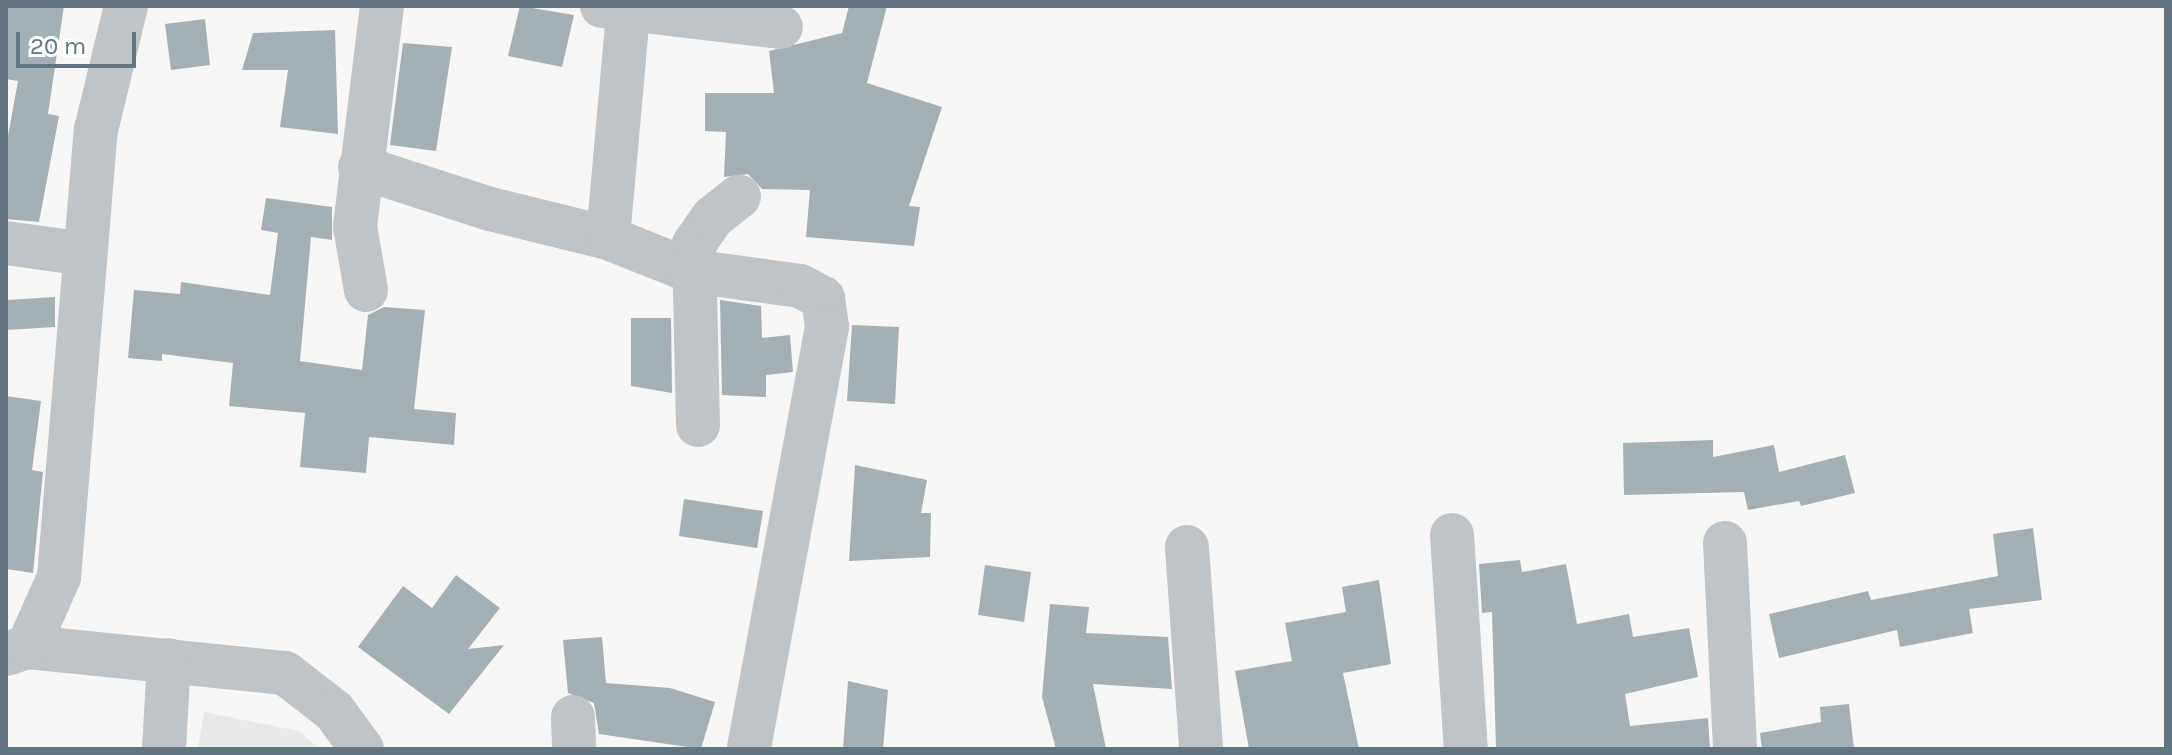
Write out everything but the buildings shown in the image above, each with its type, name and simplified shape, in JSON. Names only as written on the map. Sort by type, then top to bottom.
[{"type":"street","points":[[126,6],[96,130],[59,577],[17,650],[169,660],[285,673],[334,711],[362,749]]},
{"type":"street","points":[[366,290],[355,226],[382,6]]},
{"type":"street","points":[[608,238],[641,10],[781,27]]},
{"type":"street","points":[[360,167],[490,209],[608,238],[691,271],[800,286],[823,298],[827,327],[749,749]]},
{"type":"street","points":[[698,425],[691,271],[694,244],[713,217],[739,197]]},
{"type":"street","points":[[6,243],[85,254]]},
{"type":"street","points":[[1452,535],[1466,749]]},
{"type":"street","points":[[1725,543],[1735,749]]},
{"type":"street","points":[[1187,547],[1201,749]]},
{"type":"street","points":[[164,749],[169,660]]},
{"type":"shaded area","points":[[204,712],[299,731],[320,749],[198,749]]}]
